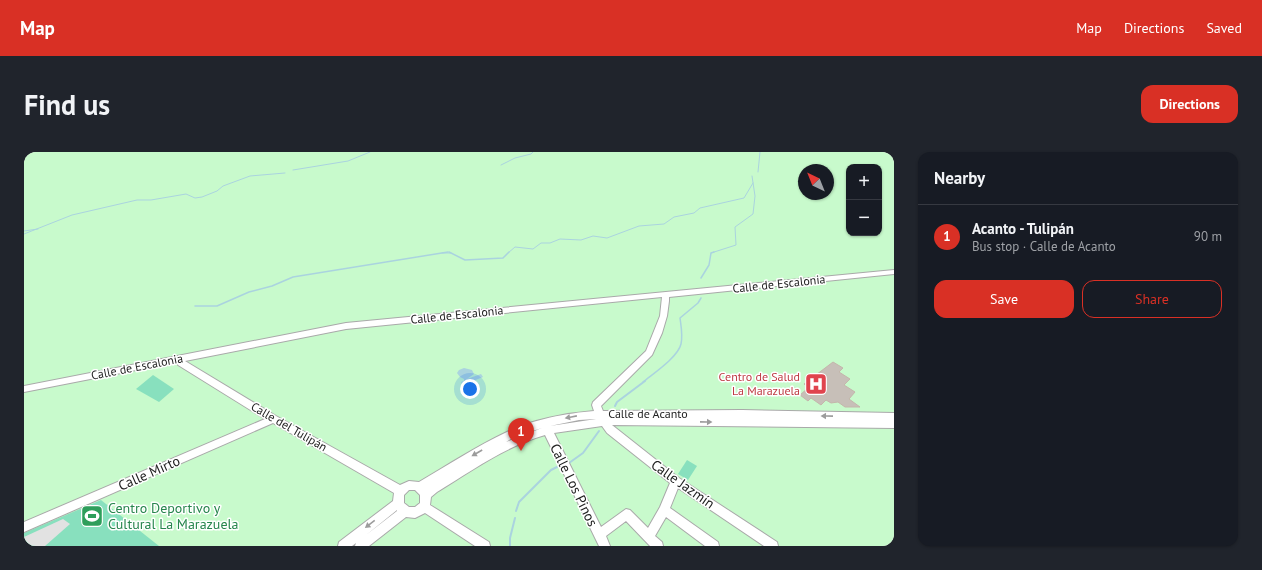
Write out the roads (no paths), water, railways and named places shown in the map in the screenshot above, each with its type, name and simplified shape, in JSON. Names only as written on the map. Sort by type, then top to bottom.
[{"type":"street","name":"Calle de Escalonia","points":[[24,389],[346,326],[665,296],[894,272]]},
{"type":"street","points":[[601,418],[596,405],[649,353],[654,344],[665,310],[665,296]]},
{"type":"street","name":"Calle del Tulipán","points":[[180,359],[181,363],[273,418],[401,491]]},
{"type":"street","name":"Calle de Acanto","points":[[423,491],[433,489],[504,448],[546,427],[582,423],[601,418],[742,414],[894,417]]},
{"type":"street","name":"Calle Mirto","points":[[24,527],[273,418]]},
{"type":"street","name":"Calle de Acanto","points":[[601,418],[621,421],[894,424]]},
{"type":"street","name":"Calle Jazmín","points":[[601,418],[610,430],[676,481],[774,546]]},
{"type":"street","name":"Calle Los Pinos","points":[[546,427],[605,546]]},
{"type":"street","points":[[649,536],[664,510],[676,481]]},
{"type":"street","points":[[412,486],[423,491],[424,507],[413,513],[401,507],[398,499],[401,491],[412,486]]},
{"type":"street","points":[[343,546],[401,507]]},
{"type":"street","points":[[360,546],[401,507]]},
{"type":"street","points":[[424,507],[485,546]]},
{"type":"street","points":[[664,510],[714,546]]},
{"type":"street","points":[[599,535],[626,514],[658,546]]},
{"type":"water","points":[[464,368],[472,370],[474,374],[467,379],[481,374],[483,377],[463,385],[461,382],[464,381],[464,379],[457,373],[459,370]]},
{"type":"waterway","points":[[293,170],[348,161],[370,152]]},
{"type":"waterway","points":[[501,165],[515,158],[531,154],[533,152]]},
{"type":"waterway","points":[[758,172],[760,152]]},
{"type":"waterway","points":[[36,229],[72,215],[137,200],[151,200],[186,194],[195,198],[202,197],[217,191],[223,186],[250,176],[285,173]]},
{"type":"waterway","points":[[711,253],[736,245],[735,227],[753,214],[755,196],[752,176]]},
{"type":"waterway","points":[[508,253],[515,247],[533,249],[541,243],[550,243],[560,239],[581,240],[593,236],[607,238],[639,226],[664,224],[674,217],[694,213],[700,208],[744,198],[753,183]]},
{"type":"waterway","points":[[24,231],[36,229]]},
{"type":"waterway","points":[[24,234],[36,229]]},
{"type":"waterway","points":[[195,306],[217,306],[249,292],[272,286],[293,277],[448,252]]},
{"type":"waterway","points":[[442,253],[451,253]]},
{"type":"waterway","points":[[451,253],[465,260],[503,258],[508,253]]},
{"type":"waterway","points":[[701,278],[709,265],[711,253]]},
{"type":"waterway","points":[[643,382],[665,364],[679,349],[682,337],[680,318],[698,303],[701,298]]},
{"type":"waterway","points":[[615,406],[617,402],[645,381]]},
{"type":"waterway","points":[[569,463],[583,453],[599,431]]},
{"type":"waterway","points":[[516,511],[519,502],[551,470],[557,467]]},
{"type":"waterway","points":[[510,546],[510,538],[515,518]]},
{"type":"place","name":"Centro de Salud La Marazuela","points":[[816,384]]},
{"type":"place","name":"Acanto - Tulipán","points":[[521,451]]},
{"type":"place","name":"Centro Deportivo y Cultural La Marazuela","points":[[92,516]]}]
